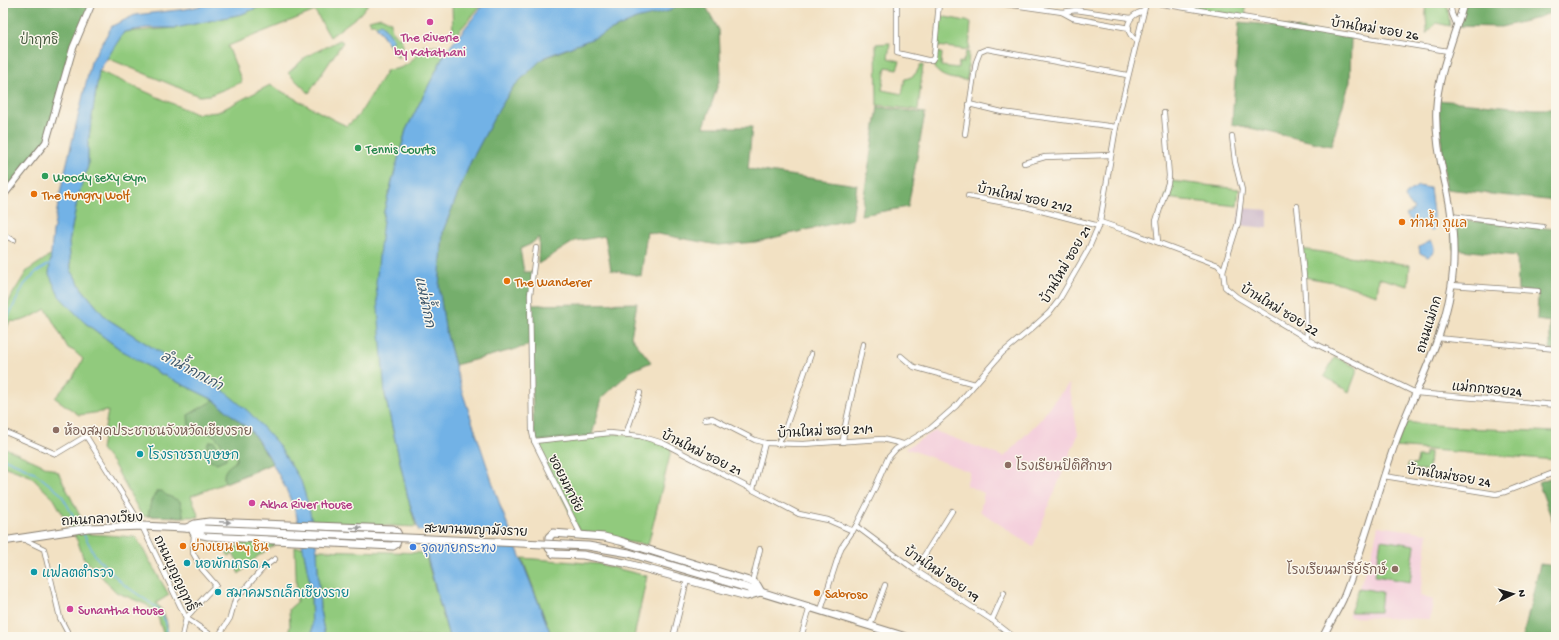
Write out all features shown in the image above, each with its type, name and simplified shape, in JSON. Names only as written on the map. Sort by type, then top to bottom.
[{"type":"main road","points":[[187,528],[196,524],[209,522],[393,529],[397,532],[398,537],[396,544],[393,546],[298,542],[208,536],[194,533]]},
{"type":"main road","name":"ถนนกลางเวียง","points":[[3,541],[88,528],[142,526],[204,529]]},
{"type":"main road","name":"สะพานพญามังราย","points":[[204,529],[588,546],[629,553],[810,607]]},
{"type":"main road","points":[[553,532],[604,537],[640,546],[752,582],[757,585],[761,592],[747,596],[687,580],[606,559],[583,555],[554,554],[549,548],[549,537],[553,532]]},
{"type":"main road","points":[[810,607],[870,626],[884,634],[906,637]]},
{"type":"street","points":[[897,3],[897,53],[932,60],[934,57],[939,3]]},
{"type":"street","points":[[998,3],[1062,12],[1076,10],[1131,18]]},
{"type":"street","name":"บ้านใหม่ ซอย 21","points":[[821,610],[841,548],[856,526],[888,458],[896,448],[931,428],[956,406],[1002,353],[1049,313],[1059,300],[1088,250],[1100,224],[1116,127],[1127,75],[1146,3]]},
{"type":"street","name":"บ้านใหม่ ซอย 26","points":[[1156,3],[1448,51]]},
{"type":"street","points":[[1450,3],[1452,14],[1457,26]]},
{"type":"street","name":"ถนนแม่กก","points":[[1323,637],[1342,599],[1396,440],[1416,393],[1446,311],[1453,272],[1453,242],[1446,182],[1441,167],[1437,123],[1437,100],[1448,51],[1464,3]]},
{"type":"street","points":[[3,196],[46,142],[73,48],[93,4]]},
{"type":"street","points":[[1137,41],[1129,32],[1128,24],[1131,18],[1137,13],[1144,11]]},
{"type":"street","points":[[1062,12],[1073,18],[1129,28]]},
{"type":"street","points":[[965,134],[976,62],[980,52],[987,49],[1127,75]]},
{"type":"street","points":[[969,104],[1002,112],[1116,127]]},
{"type":"street","points":[[1158,242],[1156,221],[1169,176],[1164,114]]},
{"type":"street","points":[[1223,271],[1238,225],[1242,190],[1235,162],[1232,136]]},
{"type":"street","points":[[1024,163],[1045,157],[1111,155]]},
{"type":"street","name":"บ้านใหม่ ซอย 21/2","points":[[968,196],[1022,206],[1100,224]]},
{"type":"street","points":[[1297,206],[1308,338]]},
{"type":"street","points":[[1450,216],[1543,227]]},
{"type":"street","points":[[1100,224],[1158,242],[1218,265],[1223,271]]},
{"type":"street","points":[[3,235],[14,240]]},
{"type":"street","points":[[534,441],[532,432],[530,295],[536,248]]},
{"type":"street","name":"บ้านใหม่ ซอย 22","points":[[1223,271],[1225,287],[1237,297],[1345,359],[1416,393]]},
{"type":"street","points":[[1451,285],[1538,292]]},
{"type":"street","points":[[1437,338],[1556,349]]},
{"type":"street","points":[[843,442],[863,344]]},
{"type":"street","points":[[777,444],[783,435],[811,354]]},
{"type":"street","points":[[902,356],[914,367],[975,384]]},
{"type":"street","points":[[626,434],[640,392]]},
{"type":"street","name":"แม่กกซอย24","points":[[1416,393],[1556,405]]},
{"type":"street","name":"บ้านใหม่ ซอย 21/1","points":[[705,419],[712,418],[765,444],[843,442],[882,439],[904,444]]},
{"type":"street","name":"ถนนบุญญฤทธิ์","points":[[3,431],[56,454],[86,436],[142,526],[186,618],[182,637]]},
{"type":"street","name":"บ้านใหม่ ซอย 21","points":[[534,441],[610,433],[626,434],[662,443],[799,514],[828,520],[853,531]]},
{"type":"street","name":"ซอยมหาชัย","points":[[534,441],[581,535]]},
{"type":"street","points":[[753,489],[765,444]]},
{"type":"street","name":"บ้านใหม่ซอย 24","points":[[1384,476],[1496,494],[1505,492],[1556,472]]},
{"type":"street","points":[[915,570],[952,511]]},
{"type":"street","name":"บ้านใหม่ ซอย 19","points":[[856,526],[915,570],[992,620],[1014,637]]},
{"type":"street","points":[[187,528],[194,533],[193,553],[202,569],[216,585],[186,618],[214,637]]},
{"type":"street","points":[[22,538],[44,549],[60,618],[70,637]]},
{"type":"street","points":[[752,582],[760,549]]},
{"type":"street","points":[[218,637],[230,618],[235,600],[264,568],[275,559]]},
{"type":"street","points":[[673,637],[687,580]]},
{"type":"street","points":[[870,626],[885,585]]},
{"type":"street","points":[[992,620],[1004,593]]},
{"type":"street","points":[[801,637],[810,607]]},
{"type":"shaded area","points":[[1240,208],[1268,210],[1268,228],[1237,225]]},
{"type":"shaded area","name":"โรงเรียนปิติศึกษา","points":[[1069,384],[1078,435],[1033,547],[980,511],[984,493],[966,485],[970,472],[906,448],[935,431],[1004,457],[1041,419],[1053,402]]},
{"type":"shaded area","name":"โรงเรียนมารีย์รักษ์","points":[[1378,526],[1428,533],[1420,596],[1433,600],[1430,619],[1348,617],[1373,550]]},
{"type":"green space","name":"ป่าฤทธิ","points":[[3,3],[93,3],[73,48],[46,142],[3,196]]},
{"type":"green space","points":[[269,3],[369,3],[359,15],[330,37],[315,11],[228,46],[242,82],[210,95],[199,96],[107,58],[124,32],[176,28],[242,14]]},
{"type":"green space","points":[[452,3],[483,3],[454,37],[453,36]]},
{"type":"green space","points":[[681,3],[704,3],[719,30],[721,75],[704,127],[752,127],[748,169],[857,185],[852,219],[756,242],[718,245],[647,232],[641,276],[611,270],[605,236],[575,241],[538,264],[539,237],[531,244],[520,249],[524,272],[533,272],[531,305],[637,303],[631,337],[651,362],[631,371],[602,398],[592,435],[534,441],[531,345],[455,365],[445,328],[439,287],[443,231],[470,163],[496,114],[513,87],[542,59],[636,19],[671,9]]},
{"type":"green space","points":[[1156,3],[1245,3],[1246,18]]},
{"type":"green space","points":[[1425,3],[1447,3],[1450,26],[1436,23],[1426,34]]},
{"type":"green space","points":[[1464,3],[1556,3],[1556,11],[1534,19],[1501,27],[1457,26]]},
{"type":"green space","points":[[940,16],[971,22],[969,50],[937,46]]},
{"type":"green space","points":[[381,17],[391,22],[393,32],[401,38],[403,46],[398,58],[375,24],[371,24],[369,20]]},
{"type":"green space","points":[[1239,22],[1282,26],[1351,38],[1350,81],[1331,146],[1232,124]]},
{"type":"green space","points":[[340,40],[343,42],[309,93],[288,73],[307,56]]},
{"type":"green space","points":[[890,43],[888,58],[900,61],[897,69],[886,67],[882,90],[902,94],[905,79],[913,76],[920,65],[923,65],[918,110],[877,105],[876,44]]},
{"type":"green space","points":[[424,45],[443,47],[445,53],[406,130],[384,211],[385,395],[416,527],[311,522],[301,481],[211,380],[161,353],[106,318],[82,289],[71,270],[69,243],[78,196],[88,166],[88,143],[99,71],[196,114],[218,112],[270,85],[347,126],[359,115],[387,70],[405,66],[416,56]]},
{"type":"green space","points":[[936,51],[942,53],[941,66],[958,68],[959,62],[963,63],[966,52],[969,52],[967,80],[949,78],[937,72],[934,68]]},
{"type":"green space","points":[[1437,100],[1535,109],[1556,109],[1556,201],[1446,189]]},
{"type":"green space","points":[[878,107],[925,113],[908,207],[861,215]]},
{"type":"green space","points":[[1171,181],[1239,189],[1237,206],[1165,198]]},
{"type":"green space","points":[[1451,219],[1556,229],[1556,349],[1550,349],[1550,322],[1537,320],[1538,292],[1518,290],[1517,256],[1453,249]]},
{"type":"green space","points":[[1301,249],[1410,265],[1408,286],[1379,278],[1377,295],[1339,283],[1304,277]]},
{"type":"green space","points":[[52,254],[49,274],[84,322],[121,350],[159,373],[214,400],[251,431],[273,463],[191,496],[199,517],[142,516],[113,463],[101,449],[108,411],[79,415],[55,398],[73,377],[83,359],[68,348],[46,309],[24,320],[15,322],[10,321],[3,335],[3,316],[12,295],[27,271]]},
{"type":"green space","points":[[1335,357],[1358,368],[1349,392],[1324,376]]},
{"type":"green space","points":[[214,400],[251,431],[273,463],[225,483],[224,473],[229,466],[235,462],[237,457],[223,446],[215,436],[203,431],[203,426],[189,426],[188,415]]},
{"type":"green space","points":[[1404,422],[1466,428],[1556,432],[1556,460],[1394,447]]},
{"type":"green space","points":[[610,433],[640,436],[672,447],[648,545],[581,535],[534,441]]},
{"type":"green space","points":[[214,441],[219,449],[226,455],[226,459],[217,463],[210,461],[207,445],[209,442]]},
{"type":"green space","points":[[3,447],[58,472],[89,534],[136,537],[169,595],[156,603],[166,618],[167,637],[162,637],[163,633],[158,617],[147,605],[116,592],[83,557],[78,542],[54,499],[30,476],[3,466]]},
{"type":"green space","points":[[1425,452],[1430,452],[1429,471],[1408,468],[1408,464],[1416,465],[1418,457],[1425,457]]},
{"type":"green space","points":[[1556,476],[1556,530],[1538,482]]},
{"type":"green space","points":[[157,491],[162,491],[166,495],[180,501],[184,517],[148,516],[151,501]]},
{"type":"green space","points":[[1381,540],[1415,545],[1410,582],[1375,576]]},
{"type":"green space","points":[[250,541],[276,544],[258,556],[239,574],[235,565],[238,561],[233,554],[229,556],[226,553],[239,546],[238,542]]},
{"type":"green space","points":[[295,547],[303,547],[311,588],[312,637],[287,637],[290,626],[289,609],[297,602]]},
{"type":"green space","points":[[317,550],[425,553],[449,637],[325,637],[320,610]]},
{"type":"green space","points":[[522,558],[599,564],[647,576],[634,637],[552,637]]},
{"type":"green space","points":[[1540,564],[1556,566],[1556,637],[1523,637]]},
{"type":"green space","points":[[1359,588],[1382,592],[1380,612],[1350,612]]},
{"type":"water","points":[[214,3],[269,3],[242,14],[176,28],[146,28],[124,32],[99,71],[88,143],[88,166],[78,196],[69,243],[71,270],[82,289],[106,318],[161,353],[211,380],[249,412],[277,443],[301,481],[309,507],[317,550],[320,610],[325,637],[312,637],[311,588],[296,513],[286,489],[268,455],[251,431],[214,400],[159,373],[121,350],[84,322],[59,296],[49,274],[53,232],[61,188],[91,62],[112,26],[135,15],[186,9]]},
{"type":"water","name":"แม่น้ำกก","points":[[485,3],[681,3],[669,11],[636,19],[542,59],[513,87],[496,114],[470,163],[443,231],[439,287],[445,328],[462,391],[501,508],[552,637],[449,637],[426,553],[408,498],[385,395],[376,283],[384,211],[406,130],[445,53]]},
{"type":"water","points":[[381,23],[394,40],[389,44],[376,26]]},
{"type":"water","points":[[1418,186],[1430,188],[1435,229],[1432,232],[1423,223],[1416,228],[1406,215],[1414,209],[1405,198],[1406,194]]},
{"type":"water","points":[[1431,241],[1434,247],[1434,252],[1428,257],[1420,253],[1419,247]]},
{"type":"pier","points":[[417,531],[514,535],[520,548],[421,544]]},
{"type":"waterway","name":"ลำน้ำกกเก่า","points":[[3,327],[24,285],[36,272],[51,263]]},
{"type":"waterway","name":"ลำน้ำกกเก่า","points":[[3,458],[34,472],[61,494],[79,526]]},
{"type":"waterway","name":"ลำน้ำกกเก่า","points":[[82,531],[96,557],[123,584],[156,607],[166,622],[166,637]]},
{"type":"place","name":"The Riverie by Katathani","points":[[430,22]]},
{"type":"place","name":"Tennis Courts","points":[[358,148]]},
{"type":"place","name":"Woody sexy Gym","points":[[45,176]]},
{"type":"place","name":"The Hungry Wolf","points":[[34,194]]},
{"type":"place","name":"ท่าน้ำ ภูแล","points":[[1402,222]]},
{"type":"place","name":"The Wanderer","points":[[507,281]]},
{"type":"place","name":"ห้องสมุดประชาชนจังหวัดเชียงราย","points":[[56,430]]},
{"type":"place","name":"โรงราชรถบุษษก","points":[[140,454]]},
{"type":"place","name":"โรงเรียนปิติศึกษา","points":[[1008,465]]},
{"type":"place","name":"Akha River House","points":[[252,503]]},
{"type":"place","name":"ย่างเยน by ชิน","points":[[183,546]]},
{"type":"place","name":"จุดขายกระทง","points":[[413,547]]},
{"type":"place","name":"หอพักเกรด A","points":[[187,563]]},
{"type":"place","name":"โรงเรียนมารีย์รักษ์","points":[[1395,569]]},
{"type":"place","name":"แฟลตตำรวจ","points":[[34,572]]},
{"type":"place","name":"สมาคมรถเล็กเชียงราย","points":[[218,592]]},
{"type":"place","name":"Sabroso","points":[[817,593]]},
{"type":"place","name":"Sunantha House","points":[[70,609]]}]
